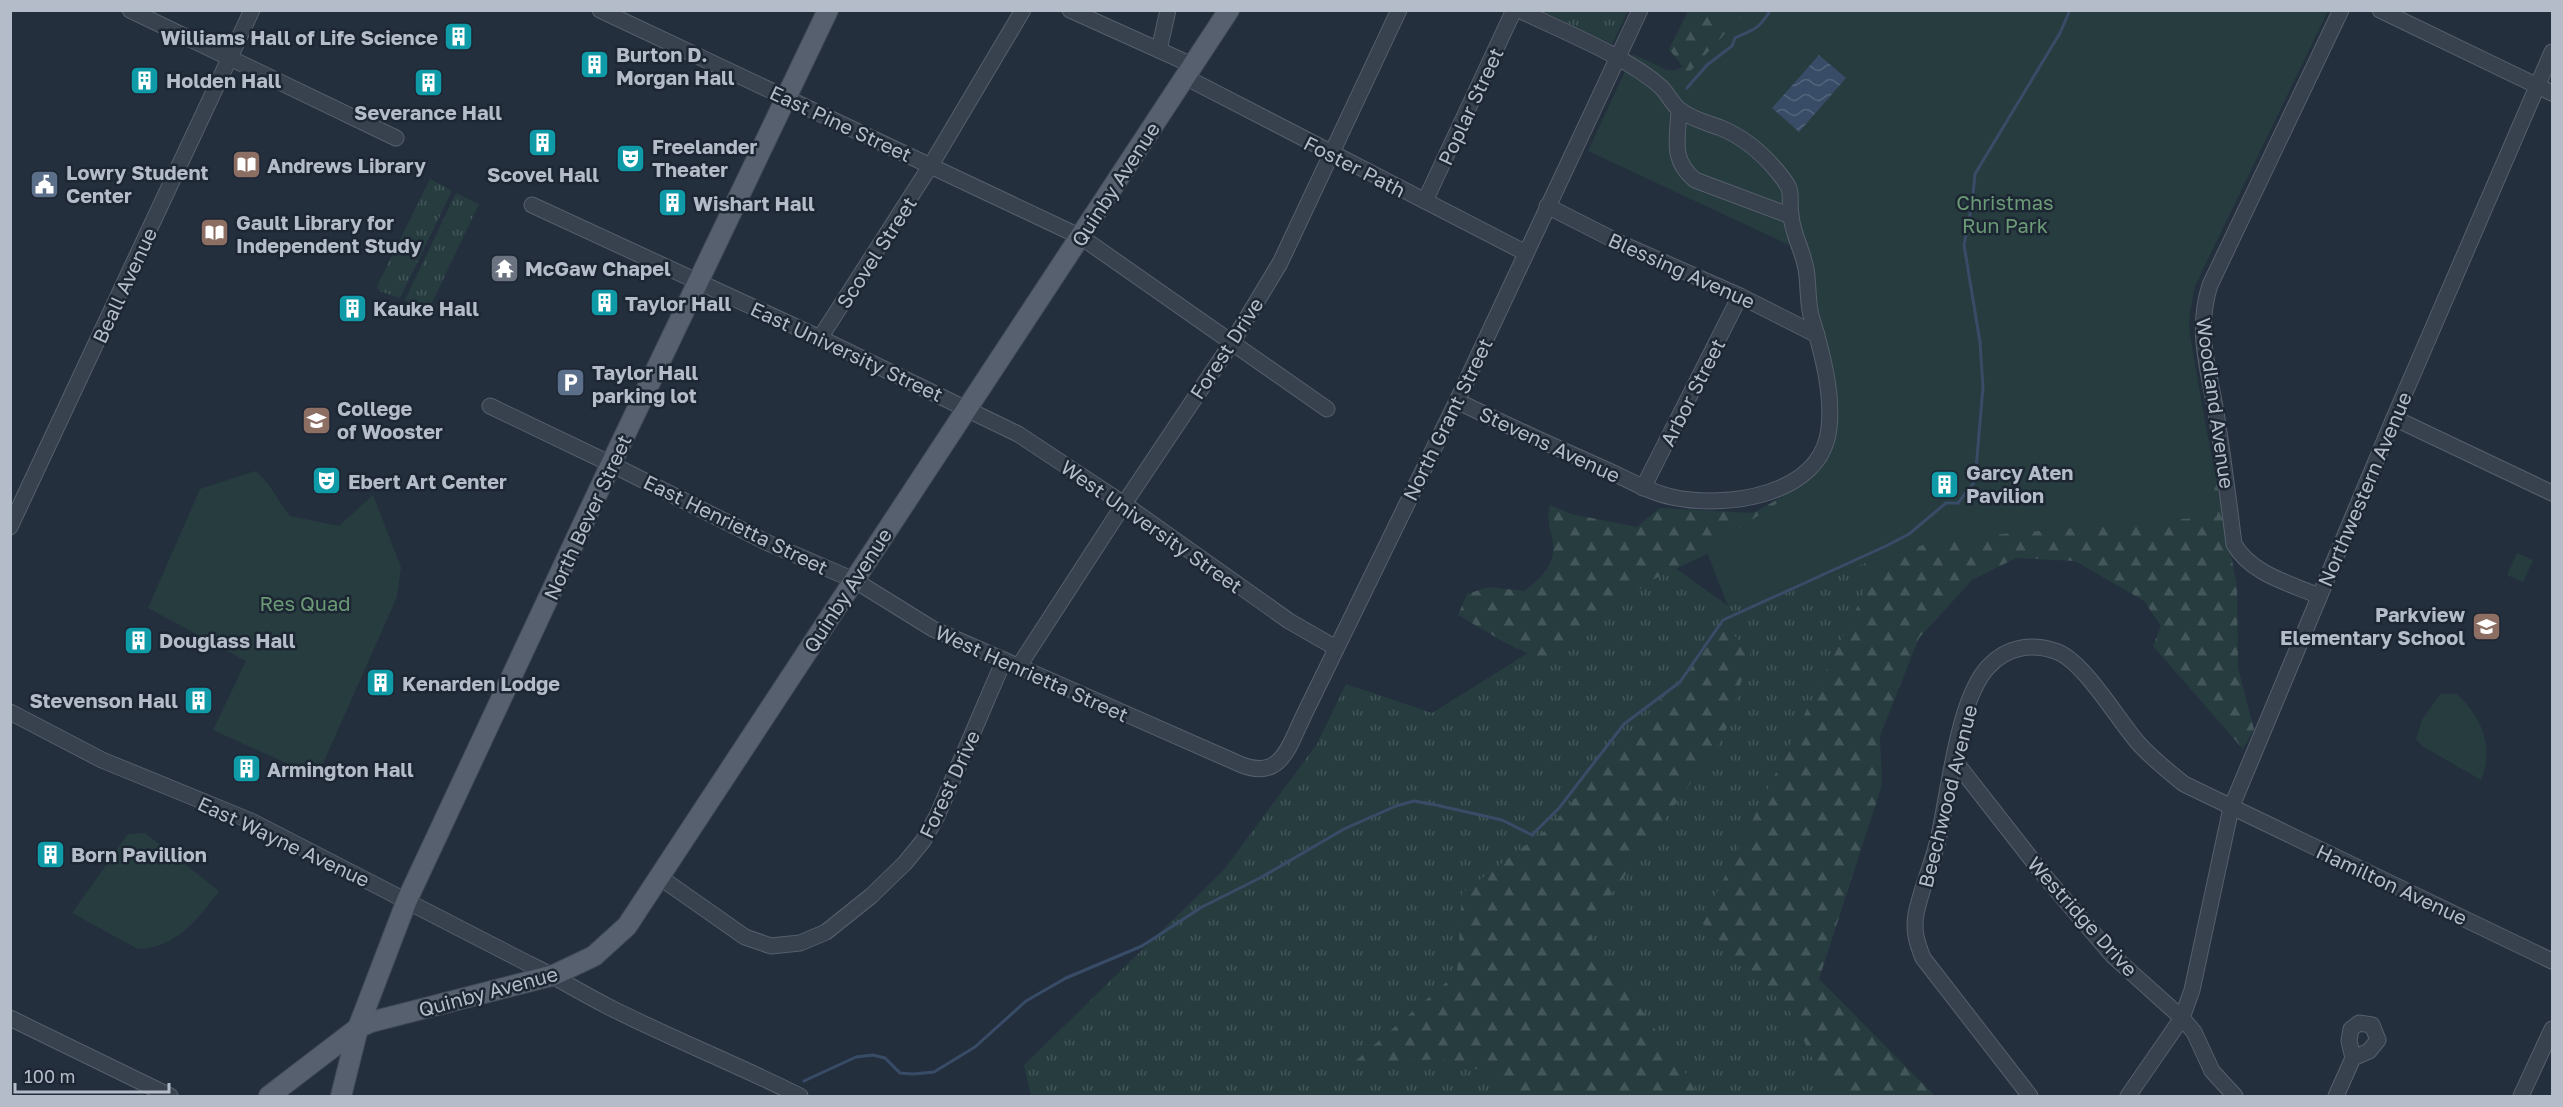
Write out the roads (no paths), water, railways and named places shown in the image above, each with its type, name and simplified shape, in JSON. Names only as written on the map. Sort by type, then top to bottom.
[{"type":"main road","name":"North Bever Street","points":[[341,1096],[358,1028],[407,900],[611,464],[828,10]]},
{"type":"main road","name":"Quinby Avenue","points":[[358,1028],[371,1022],[554,975],[594,956],[627,926],[1229,10]]},
{"type":"main road","points":[[268,1096],[358,1028]]},
{"type":"street","points":[[130,10],[396,138]]},
{"type":"street","name":"Beall Avenue","points":[[10,527],[252,10]]},
{"type":"street","name":"East Pine Street","points":[[600,10],[1081,237],[1233,341],[1327,409]]},
{"type":"street","name":"Scovel Street","points":[[820,338],[931,165],[1023,10]]},
{"type":"street","name":"Foster Path","points":[[1070,10],[1159,50],[1188,71],[1332,155],[1526,253]]},
{"type":"street","points":[[1159,50],[1168,10]]},
{"type":"street","name":"Forest Drive","points":[[658,876],[745,937],[771,946],[800,943],[826,932],[871,896],[905,863],[923,841],[938,816],[1011,663],[1124,504],[1233,341],[1280,263],[1399,10]]},
{"type":"street","name":"Poplar Street","points":[[1425,201],[1514,10]]},
{"type":"street","points":[[1519,10],[1617,58],[1660,87],[1679,110],[1677,151],[1679,162],[1695,180],[1791,216]]},
{"type":"street","name":"North Grant Street","points":[[1215,754],[1256,771],[1270,768],[1280,761],[1456,401],[1640,10]]},
{"type":"street","name":"Woodland Avenue","points":[[2319,596],[2253,566],[2241,557],[2234,544],[2218,423],[2202,330],[2203,306],[2210,285],[2341,10]]},
{"type":"street","points":[[2380,10],[2553,93]]},
{"type":"street","name":"Northwestern Avenue","points":[[2128,1096],[2182,1018],[2192,990],[2231,807],[2394,418],[2553,52]]},
{"type":"street","name":"Stevens Avenue","points":[[1456,401],[1643,488],[1672,497],[1704,502],[1751,499],[1781,487],[1812,466],[1823,449],[1829,429],[1829,403],[1817,334],[1810,315],[1806,268],[1791,216],[1791,190],[1764,156],[1724,129],[1679,110]]},
{"type":"street","name":"East University Street","points":[[532,204],[966,408]]},
{"type":"street","name":"Blessing Avenue","points":[[1547,206],[1620,243],[1740,296],[1817,334]]},
{"type":"street","name":"Arbor Street","points":[[1643,488],[1740,296]]},
{"type":"street","points":[[1784,318],[1809,300]]},
{"type":"street","name":"East Henrietta Street","points":[[489,406],[768,543],[854,580]]},
{"type":"street","name":"West University Street","points":[[966,408],[1018,434],[1124,504],[1289,621],[1335,648]]},
{"type":"street","points":[[2394,418],[2553,493]]},
{"type":"street","name":"West Henrietta Street","points":[[854,580],[933,629],[1215,754]]},
{"type":"street","name":"Beechwood Avenue","points":[[2030,1096],[1923,958],[1915,936],[1916,914],[1940,830],[1967,708],[1987,668],[2003,654],[2028,646],[2049,649],[2069,658],[2140,744],[2160,764],[2184,784],[2231,807]]},
{"type":"street","name":"East Wayne Avenue","points":[[10,712],[102,760],[251,821],[554,975],[606,1005],[743,1067],[800,1096]]},
{"type":"street","name":"Westridge Drive","points":[[1954,760],[2047,879],[2113,956],[2182,1018],[2194,1032],[2212,1071],[2235,1096]]},
{"type":"street","name":"Hamilton Avenue","points":[[2231,807],[2553,961]]},
{"type":"street","points":[[12,1024],[170,1096]]},
{"type":"street","points":[[2521,1096],[2553,1029]]},
{"type":"street","points":[[2336,1096],[2353,1058]]},
{"type":"water","points":[[1819,55],[1846,78],[1799,132],[1772,108]]},
{"type":"waterway","points":[[1687,88],[1707,65],[1732,46],[1735,38],[1756,28],[1771,10]]},
{"type":"waterway","points":[[804,1081],[856,1057],[873,1055],[885,1058],[900,1073],[934,1072],[975,1047],[1026,1001],[1066,978],[1142,946],[1202,907],[1260,878],[1344,829],[1396,806],[1414,801],[1436,805],[1502,820],[1532,835],[1559,808],[1624,724],[1680,682],[1723,620],[1886,546],[1909,534],[1946,503],[1958,503],[1975,481],[1983,387],[1980,342],[1964,245],[1975,174],[2060,33],[2070,10]]},
{"type":"place","name":"Williams Hall of Life Science","points":[[459,37]]},
{"type":"place","name":"Burton D. Morgan Hall","points":[[595,65]]},
{"type":"place","name":"Holden Hall","points":[[145,80]]},
{"type":"place","name":"Severance Hall","points":[[428,82]]},
{"type":"place","name":"Scovel Hall","points":[[543,143]]},
{"type":"place","name":"Freelander Theater","points":[[631,158]]},
{"type":"place","name":"Andrews Library","points":[[246,165]]},
{"type":"place","name":"Lowry Student Center","points":[[45,184]]},
{"type":"place","name":"Wishart Hall","points":[[672,203]]},
{"type":"place","name":"Gault Library for Independent Study","points":[[215,233]]},
{"type":"place","name":"McGaw Chapel","points":[[504,268]]},
{"type":"place","name":"Taylor Hall","points":[[604,303]]},
{"type":"place","name":"Kauke Hall","points":[[352,308]]},
{"type":"place","name":"Taylor Hall parking lot","points":[[571,383]]},
{"type":"place","name":"College of Wooster","points":[[316,420]]},
{"type":"place","name":"Ebert Art Center","points":[[327,481]]},
{"type":"place","name":"Garcy Aten Pavilion","points":[[1945,484]]},
{"type":"place","name":"Parkview Elementary School","points":[[2486,626]]},
{"type":"place","name":"Douglass Hall","points":[[138,640]]},
{"type":"place","name":"Kenarden Lodge","points":[[381,683]]},
{"type":"place","name":"Stevenson Hall","points":[[199,700]]},
{"type":"place","name":"Armington Hall","points":[[246,769]]},
{"type":"place","name":"Born Pavillion","points":[[50,854]]},
{"type":"park label","name":"Christmas Run Park","points":[[2005,214]]},
{"type":"park label","name":"Res Quad","points":[[305,603]]}]
